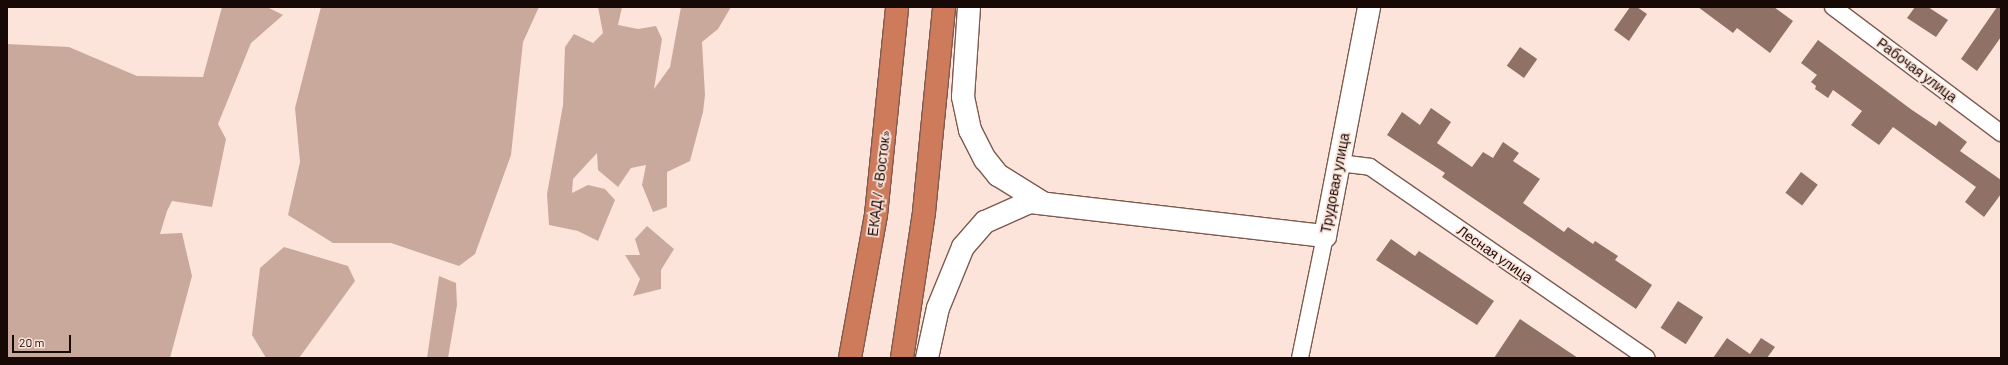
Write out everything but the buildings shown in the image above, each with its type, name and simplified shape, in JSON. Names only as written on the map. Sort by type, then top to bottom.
[{"type":"highway","name":"ЕКАД / «Восток»","points":[[850,358],[876,215],[897,7]]},
{"type":"highway","points":[[902,358],[924,212],[944,7]]},
{"type":"main road","points":[[969,7],[963,97],[970,130],[985,159],[998,175],[1043,203]]},
{"type":"main road","name":"Трудовая улица","points":[[1325,236],[1369,7]]},
{"type":"main road","points":[[927,358],[938,308],[963,248],[974,233],[996,216],[1030,202],[1325,236]]},
{"type":"street","name":"Рабочая улица","points":[[1833,7],[2001,133]]},
{"type":"street","name":"Лесная улица","points":[[1339,163],[1370,167],[1647,358]]},
{"type":"street","name":"Трудовая улица","points":[[1300,358],[1325,236]]},
{"type":"shaded area","points":[[222,7],[267,7],[283,15],[251,43],[218,124],[226,139],[212,207],[172,201],[167,211],[160,234],[182,233],[192,276],[170,358],[7,358],[7,44],[69,47],[137,76],[203,77]]},
{"type":"shaded area","points":[[321,7],[539,7],[523,42],[511,155],[475,254],[459,266],[391,243],[333,243],[288,215],[300,162],[295,108]]},
{"type":"shaded area","points":[[598,7],[622,7],[618,25],[638,29],[656,26],[662,39],[654,89],[670,67],[681,7],[731,7],[718,29],[702,42],[705,95],[703,112],[690,161],[667,172],[667,207],[653,212],[642,185],[646,165],[631,168],[618,187],[598,170],[597,153],[573,179],[572,193],[588,185],[605,189],[615,200],[598,241],[578,231],[549,225],[547,194],[563,105],[565,47],[574,34],[593,43],[603,33]]},
{"type":"shaded area","points":[[647,226],[674,249],[661,270],[661,289],[633,296],[640,279],[625,255],[640,255],[635,239]]},
{"type":"shaded area","points":[[284,247],[348,266],[355,281],[299,358],[266,358],[252,335],[260,268]]},
{"type":"shaded area","points":[[439,276],[456,283],[457,305],[448,358],[427,358]]}]
